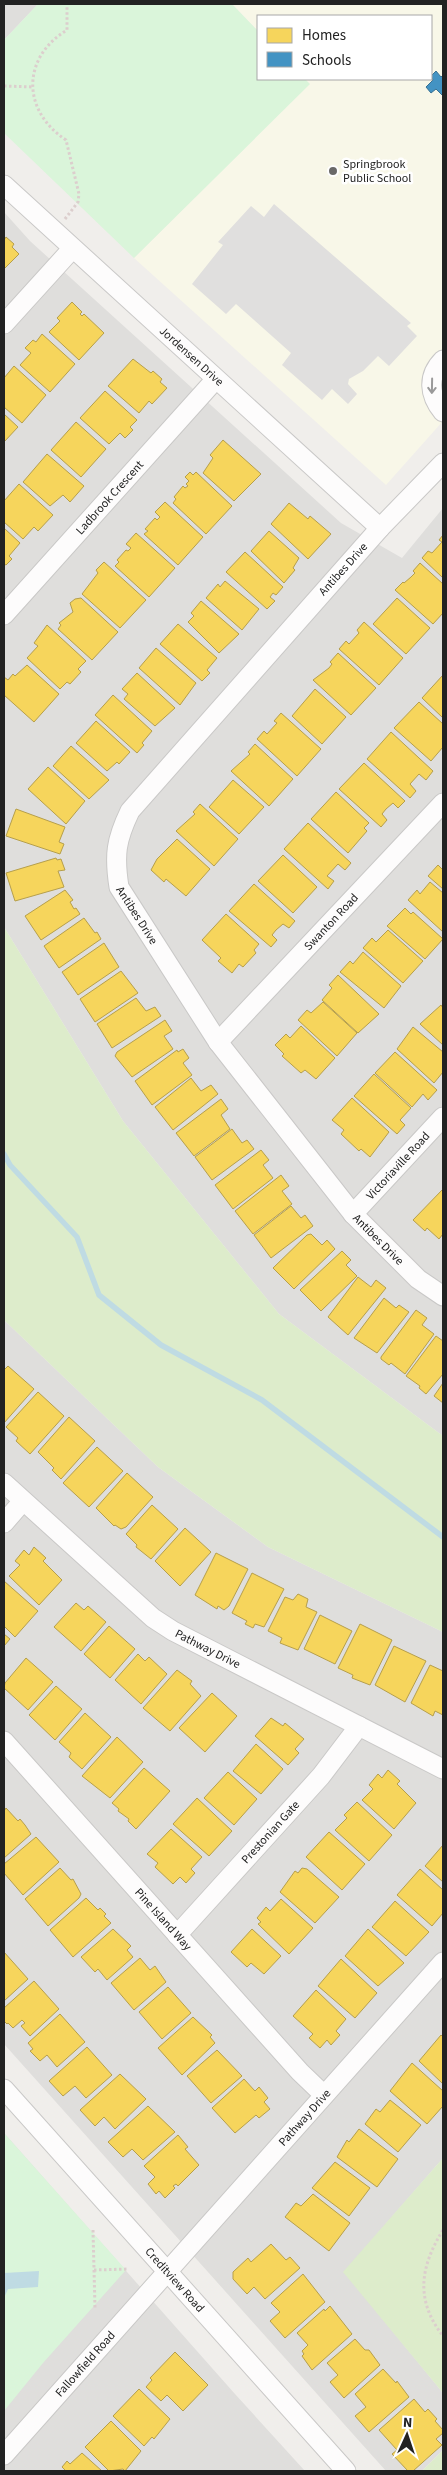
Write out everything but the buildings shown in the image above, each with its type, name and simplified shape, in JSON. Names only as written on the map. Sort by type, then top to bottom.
[{"type":"street","name":"Jordensen Drive","points":[[4,185],[54,233],[380,528]]},
{"type":"street","points":[[4,324],[72,249]]},
{"type":"street","points":[[443,360],[434,372],[431,382],[434,402],[443,412]]},
{"type":"street","name":"Ladbrook Crescent","points":[[4,615],[216,380]]},
{"type":"street","name":"Antibes Drive","points":[[443,463],[380,528],[130,811],[119,834],[115,861],[119,887],[218,1042],[353,1214],[418,1279],[443,1296]]},
{"type":"street","name":"Swanton Road","points":[[218,1042],[443,803]]},
{"type":"street","name":"Victoriaville Road","points":[[353,1214],[443,1117]]},
{"type":"street","name":"Pathway Drive","points":[[4,1483],[159,1622],[173,1631],[443,1769]]},
{"type":"street","points":[[4,1523],[23,1501]]},
{"type":"street","name":"Prestonian Gate","points":[[177,1935],[321,1776],[359,1726]]},
{"type":"street","name":"Pine Island Way","points":[[4,1741],[177,1935],[324,2095]]},
{"type":"street","name":"Pathway Drive","points":[[167,2271],[443,1962]]},
{"type":"street","name":"Creditview Road","points":[[4,2089],[346,2471]]},
{"type":"street","name":"Fallowfield Road","points":[[4,2455],[167,2271]]},
{"type":"path","points":[[54,233],[78,202],[79,194],[66,140],[51,130],[40,117],[33,87],[35,68],[42,52],[52,39],[67,30],[67,4]]},
{"type":"path","points":[[4,86],[33,87]]},
{"type":"path","points":[[93,2230],[95,2308]]},
{"type":"path","points":[[443,2230],[427,2259],[423,2282],[424,2300],[434,2324],[443,2336]]},
{"type":"path","points":[[94,2270],[129,2270]]},
{"type":"shaded area","points":[[4,4],[38,4],[4,40]]},
{"type":"shaded area","name":"Springbrook Public School","points":[[232,4],[443,4],[443,421],[386,485],[134,258],[309,84],[306,80],[432,80],[432,15],[257,15],[257,30]]},
{"type":"shaded area","points":[[274,204],[411,323],[407,326],[417,336],[389,366],[378,356],[363,371],[349,379],[348,384],[357,394],[348,404],[332,389],[322,400],[282,365],[291,353],[236,304],[226,314],[192,284],[223,245],[218,242],[251,206],[264,217]]},
{"type":"shaded area","points":[[4,212],[30,241],[341,523],[402,558],[443,508],[443,1436],[279,1314],[123,1121],[4,927]]},
{"type":"shaded area","points":[[4,1320],[158,1467],[268,1547],[443,1632],[443,2158],[344,2272],[443,2393],[443,2450],[422,2471],[386,2471],[4,2044]]},
{"type":"shaded area","points":[[4,2133],[235,2394],[305,2471],[4,2471]]},
{"type":"green space","points":[[38,4],[232,4],[257,30],[257,80],[306,80],[310,84],[134,258],[4,133],[4,40]]},
{"type":"green space","points":[[4,927],[123,1121],[279,1314],[443,1436],[443,1632],[268,1547],[158,1467],[4,1320]]},
{"type":"green space","points":[[4,2133],[126,2270],[43,2363],[4,2411]]},
{"type":"green space","points":[[443,2158],[443,2393],[343,2272]]},
{"type":"green space","points":[[443,2450],[443,2471],[422,2471]]},
{"type":"water","points":[[39,2271],[38,2287],[8,2289],[4,2298],[4,2273]]},
{"type":"waterway","points":[[4,1154],[10,1165],[77,1237],[99,1295],[161,1345],[262,1400],[443,1537]]},
{"type":"place","name":"Springbrook Public School","points":[[333,171]]}]
